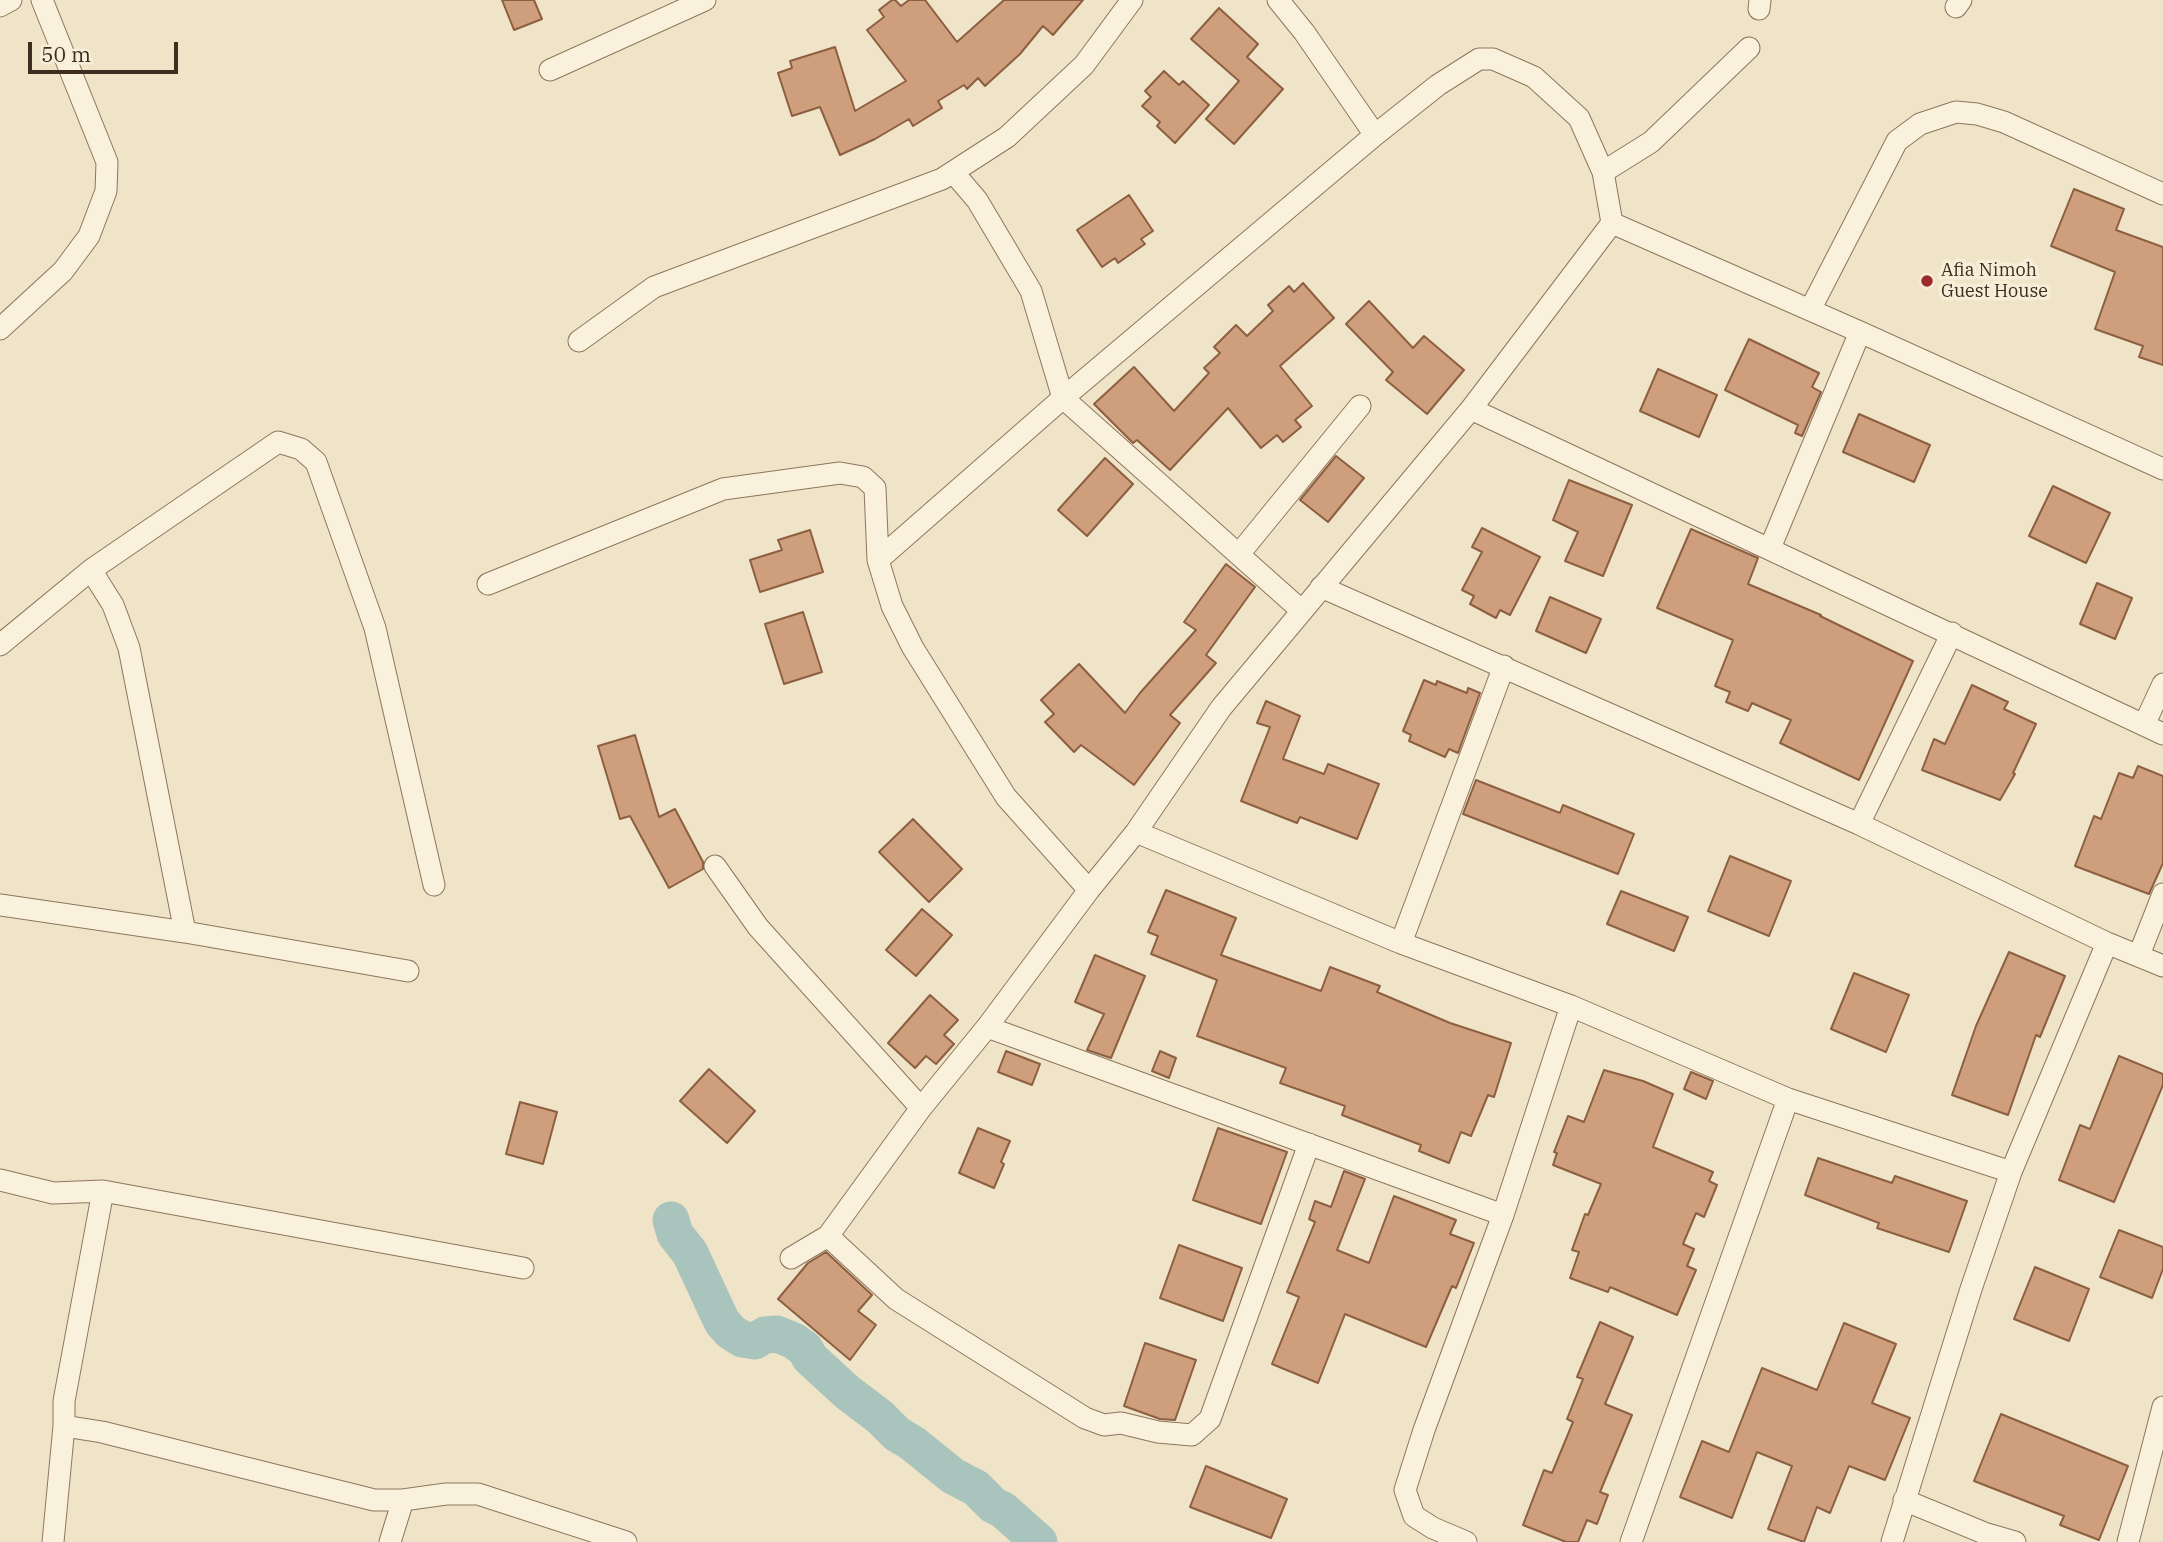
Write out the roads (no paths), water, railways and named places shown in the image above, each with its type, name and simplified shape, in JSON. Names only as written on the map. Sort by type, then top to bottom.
[{"type":"street","points":[[0,6],[11,0]]},
{"type":"street","points":[[0,330],[63,271],[89,236],[106,191],[107,162],[42,0]]},
{"type":"street","points":[[550,70],[705,0]]},
{"type":"street","points":[[579,341],[654,287],[942,179],[1007,137],[1084,65],[1132,0]]},
{"type":"street","points":[[1278,0],[1304,32],[1376,135]]},
{"type":"street","points":[[1603,172],[1651,142],[1749,48]]},
{"type":"street","points":[[792,1258],[828,1236],[921,1108],[987,1027],[1089,890],[1136,832],[1221,708],[1471,409],[1612,223],[1603,172],[1579,118],[1534,77],[1493,59],[1479,59],[1469,65],[1438,85],[1376,135],[1063,398],[878,560]]},
{"type":"street","points":[[1810,310],[1897,141],[1920,124],[1956,112],[1978,114],[2004,122],[2163,194]]},
{"type":"street","points":[[953,172],[977,200],[1031,291],[1063,398],[1302,611]]},
{"type":"street","points":[[1612,223],[2163,469]]},
{"type":"street","points":[[1769,548],[1860,332]]},
{"type":"street","points":[[1239,554],[1360,405]]},
{"type":"street","points":[[1471,409],[2154,730],[2163,684]]},
{"type":"street","points":[[0,645],[91,570],[278,442],[301,449],[316,462],[375,628],[434,885]]},
{"type":"street","points":[[488,584],[723,489],[840,473],[863,477],[875,488],[878,560],[892,606],[913,648],[1006,797],[1089,890]]},
{"type":"street","points":[[91,570],[113,605],[129,648],[185,932]]},
{"type":"street","points":[[1321,587],[1859,824],[2107,943],[2163,966]]},
{"type":"street","points":[[1859,824],[1952,633]]},
{"type":"street","points":[[1401,943],[1504,666]]},
{"type":"street","points":[[1136,832],[1401,943],[1572,1006],[1788,1099],[2011,1172]]},
{"type":"street","points":[[715,866],[758,927],[921,1108]]},
{"type":"street","points":[[2139,955],[2163,894]]},
{"type":"street","points":[[0,905],[185,932],[408,971]]},
{"type":"street","points":[[1892,1542],[1971,1289],[2011,1172],[2107,943]]},
{"type":"street","points":[[1466,1542],[1433,1528],[1414,1516],[1405,1490],[1424,1430],[1503,1215],[1572,1006]]},
{"type":"street","points":[[987,1027],[1503,1215]]},
{"type":"street","points":[[1631,1542],[1788,1099]]},
{"type":"street","points":[[828,1236],[895,1299],[1085,1418],[1104,1425],[1121,1423],[1158,1432],[1192,1435],[1210,1419],[1309,1144]]},
{"type":"street","points":[[0,1180],[53,1193],[103,1191],[523,1268]]},
{"type":"street","points":[[53,1542],[64,1401],[103,1191]]},
{"type":"street","points":[[2128,1542],[2163,1407]]},
{"type":"street","points":[[64,1426],[102,1432],[374,1500],[478,1493],[612,1540]]},
{"type":"street","points":[[390,1542],[403,1500]]},
{"type":"street","points":[[1904,1500],[1984,1533],[2015,1542]]},
{"type":"waterway","points":[[671,1220],[675,1234],[690,1253],[722,1322],[731,1332],[742,1339],[755,1341],[765,1335],[777,1334],[794,1341],[847,1392],[897,1434],[953,1476],[976,1488],[1039,1542]]},
{"type":"place","name":"Afia Nimoh Guest House","points":[[1927,281]]}]
